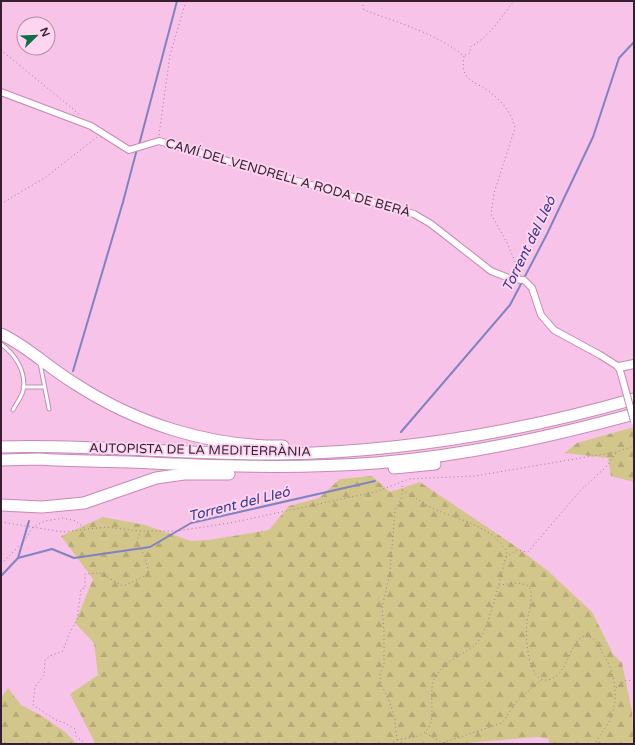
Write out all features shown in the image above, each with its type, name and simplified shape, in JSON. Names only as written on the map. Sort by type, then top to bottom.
[{"type":"highway","points":[[1,334],[22,346],[73,383],[107,403],[129,414],[156,424],[199,437],[255,445],[381,448]]},
{"type":"highway","name":"AUTOPISTA DE LA MEDITERRÀNIA","points":[[1,447],[83,447],[273,454],[348,451],[449,440],[514,428],[634,399]]},
{"type":"highway","name":"AUTOPISTA DE LA MEDITERRÀNIA","points":[[1,460],[38,459],[266,467],[306,467],[375,463],[446,455],[515,443],[576,430],[634,414]]},
{"type":"highway","points":[[1,505],[42,507],[84,503],[156,478],[184,474],[314,474],[379,470],[447,462],[533,447],[568,439],[617,419]]},
{"type":"street","name":"CAMÍ DEL VENDRELL A RODA DE BERÀ","points":[[1,92],[91,126],[129,150],[158,141],[414,214],[431,224],[491,271],[511,279],[524,280]]},
{"type":"street","points":[[524,280],[532,288],[541,315],[554,330],[619,367],[634,421]]},
{"type":"street","points":[[619,367],[634,364]]},
{"type":"lane","points":[[1,344],[10,351],[19,364],[22,376],[23,387],[21,395],[13,410]]},
{"type":"lane","points":[[40,359],[49,409]]},
{"type":"lane","points":[[23,387],[44,387]]},
{"type":"path","points":[[158,141],[170,55],[186,1]]},
{"type":"path","points":[[362,1],[364,10],[430,35],[451,45],[464,56]]},
{"type":"path","points":[[464,56],[470,53],[470,47],[490,32],[514,1]]},
{"type":"path","points":[[1,50],[79,114]]},
{"type":"path","points":[[464,56],[463,66],[467,76],[502,102],[513,121],[515,128],[494,193],[491,214],[506,241],[524,280]]},
{"type":"path","points":[[1,204],[46,177],[103,133]]},
{"type":"path","points":[[1,522],[63,532],[106,526],[140,532],[178,531],[235,522],[365,494],[409,479],[475,476],[616,452],[634,446]]},
{"type":"path","points":[[506,557],[516,550],[528,552],[580,491],[608,466],[616,452]]},
{"type":"path","points":[[397,740],[395,720],[390,703],[381,684],[380,674],[384,665],[382,608],[390,573],[395,510],[402,497],[402,482]]},
{"type":"path","points":[[390,744],[397,740],[419,736],[425,732],[431,724],[431,699],[435,676],[446,663],[476,643],[483,635],[507,552],[504,546],[491,535],[473,524],[433,508],[402,490]]},
{"type":"path","points":[[1,564],[25,540],[34,527],[45,521],[63,518],[76,521],[85,528]]},
{"type":"path","points":[[86,744],[76,736],[75,729],[56,720],[33,705],[35,687],[44,675],[45,660],[50,656],[63,651],[69,634],[77,620],[81,589],[85,588],[85,574],[100,573],[123,586],[149,573],[145,557],[137,542],[140,532]]},
{"type":"path","points":[[498,586],[523,584],[527,585],[531,591],[531,607],[527,623],[528,649],[532,669],[536,676],[541,680],[555,678],[561,672],[576,643],[581,637],[586,635],[594,639],[608,660],[613,673],[615,689],[613,710],[611,717],[600,733],[595,744]]},
{"type":"path","points":[[425,732],[442,743],[502,723],[517,701],[541,680]]},
{"type":"path","points":[[615,689],[624,681],[634,680]]},
{"type":"green space","points":[[634,427],[634,482],[611,476],[608,458],[565,453],[577,443]]},
{"type":"green space","points":[[372,476],[390,492],[420,482],[518,548],[548,571],[592,612],[613,654],[622,663],[632,711],[634,744],[549,744],[549,739],[537,737],[456,744],[94,744],[94,741],[70,694],[98,675],[94,643],[75,623],[93,579],[61,536],[103,517],[145,525],[191,541],[209,540],[269,530],[289,506],[319,498],[340,479]]},
{"type":"green space","points":[[8,688],[21,705],[42,716],[65,732],[77,744],[1,744],[1,698]]},
{"type":"waterway","points":[[139,145],[177,1]]},
{"type":"waterway","name":"Torrent del Lleó","points":[[401,432],[510,305],[547,234],[593,137],[619,58],[634,42]]},
{"type":"waterway","points":[[73,371],[123,202],[137,149]]},
{"type":"waterway","name":"Torrent del Lleó","points":[[1,576],[18,558],[52,549],[74,558],[150,547],[191,523],[375,481]]},
{"type":"waterway","points":[[18,558],[29,521]]}]
